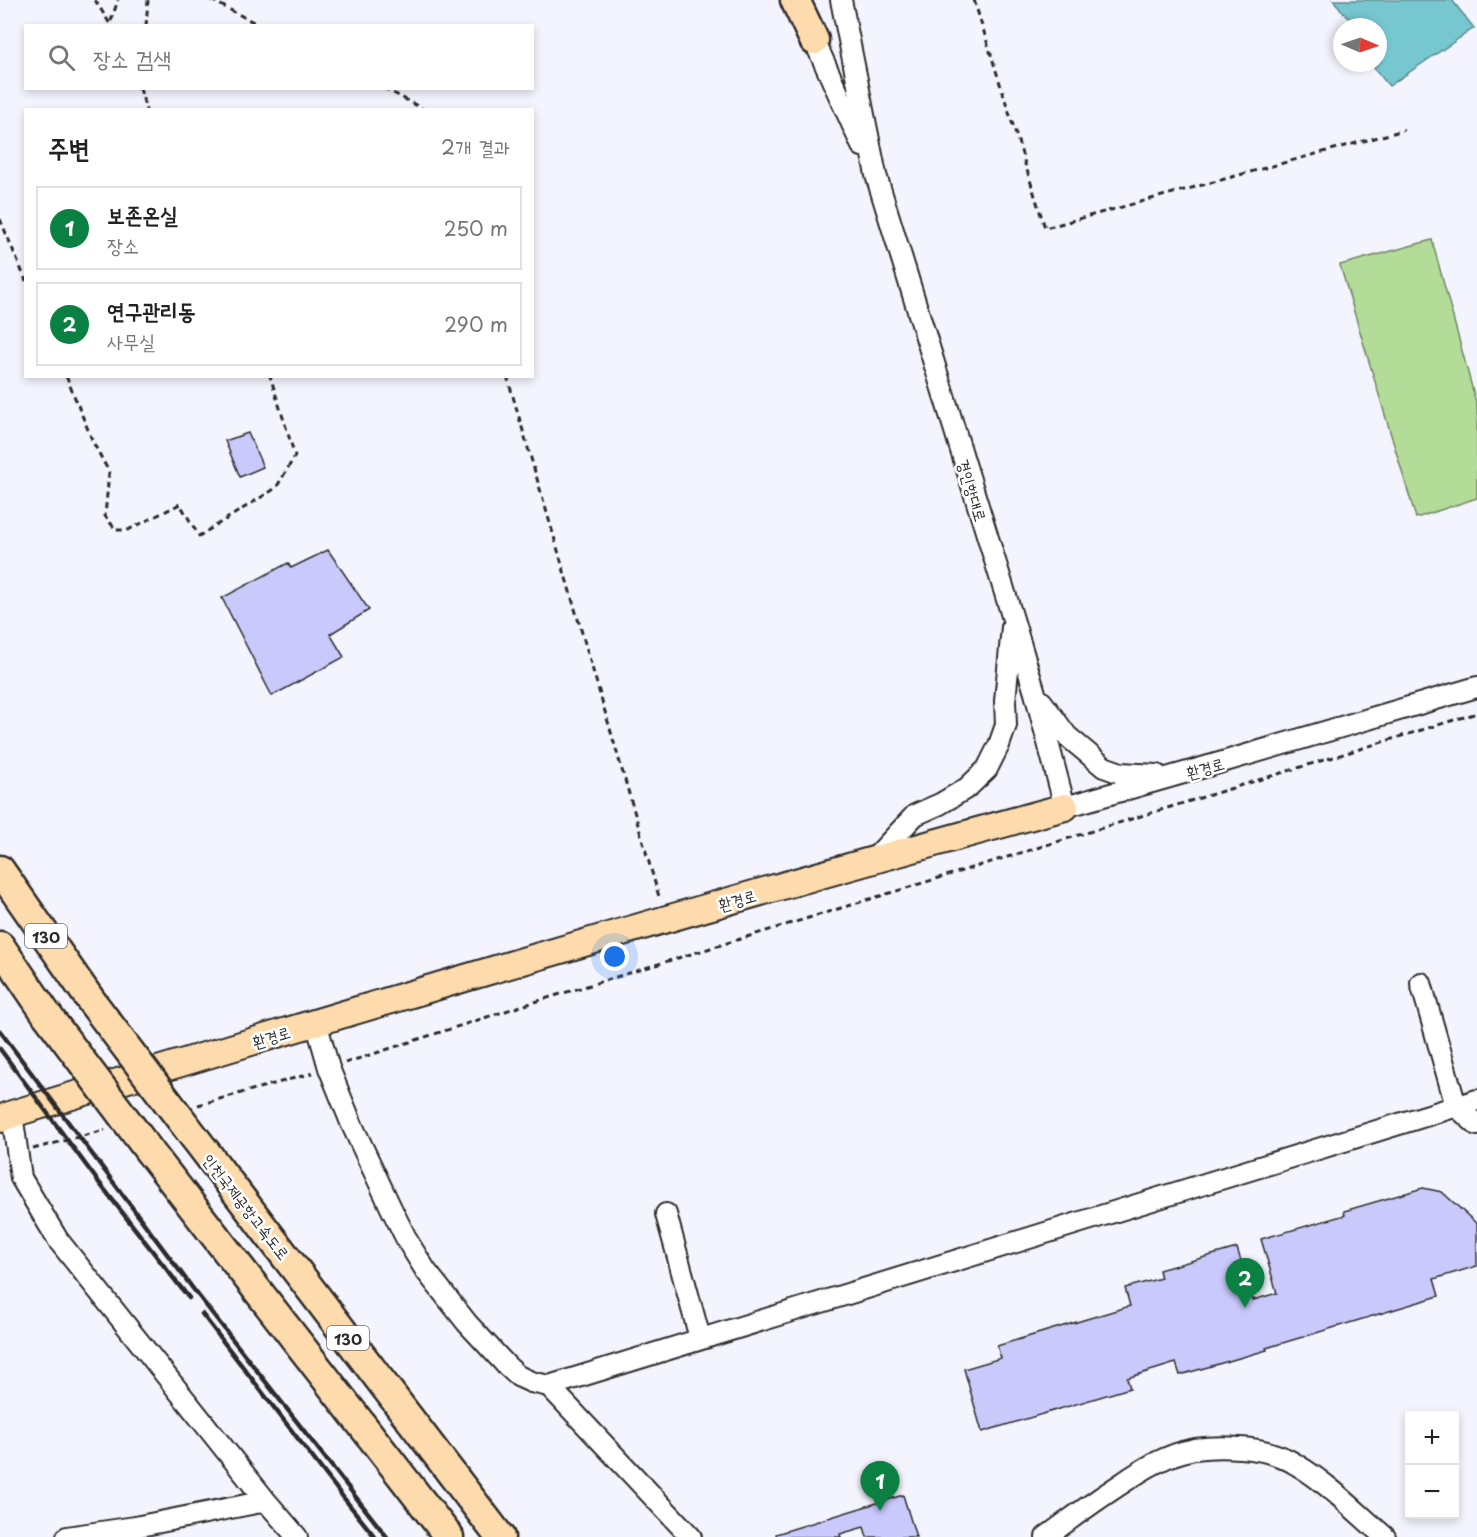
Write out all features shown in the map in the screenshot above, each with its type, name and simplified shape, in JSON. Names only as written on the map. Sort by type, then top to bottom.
[{"type":"highway","points":[[795,0],[814,40]]},
{"type":"highway","name":"인천국제공항고속도로","points":[[0,870],[92,1002],[500,1537]]},
{"type":"highway","name":"130","points":[[0,946],[47,1015],[150,1152],[449,1537]]},
{"type":"main road","name":"환경로","points":[[6,1117],[316,1022],[874,859],[1065,807]]},
{"type":"street","name":"경인항대로","points":[[805,0],[814,40],[876,176]]},
{"type":"street","name":"경인항대로","points":[[841,0],[876,176],[1013,619],[1065,807]]},
{"type":"street","points":[[874,859],[915,815],[967,788],[987,769],[1006,725],[1005,701],[1013,619]]},
{"type":"street","name":"환경로","points":[[1065,807],[1477,687]]},
{"type":"street","points":[[1035,693],[1067,736],[1104,767],[1121,773],[1156,775],[1219,763]]},
{"type":"street","points":[[1421,983],[1456,1106],[1477,1125]]},
{"type":"street","points":[[316,1022],[329,1068],[352,1125],[408,1242],[426,1271],[467,1323],[506,1365],[518,1376],[549,1386],[1477,1100]]},
{"type":"street","points":[[6,1117],[17,1154],[21,1178],[58,1240],[297,1537]]},
{"type":"street","points":[[666,1214],[700,1338]]},
{"type":"street","points":[[549,1386],[692,1537]]},
{"type":"street","points":[[1046,1537],[1145,1468],[1167,1457],[1192,1449],[1220,1446],[1273,1453],[1296,1464],[1327,1487],[1385,1537]]},
{"type":"street","points":[[67,1537],[99,1535],[266,1501]]},
{"type":"path","points":[[95,0],[110,24],[118,0]]},
{"type":"path","points":[[146,24],[148,0]]},
{"type":"path","points":[[211,0],[257,24]]},
{"type":"path","points":[[974,0],[1045,228],[1404,130]]},
{"type":"path","points":[[141,90],[145,108]]},
{"type":"path","points":[[388,90],[421,108]]},
{"type":"path","points":[[0,219],[24,276]]},
{"type":"path","points":[[67,378],[108,472],[105,516],[116,530],[128,530],[180,504],[199,536],[276,488],[295,456],[271,378]]},
{"type":"path","points":[[508,378],[666,920]]},
{"type":"path","points":[[190,1107],[329,1068],[514,1008],[1477,713]]},
{"type":"path","points":[[17,1154],[109,1129]]},
{"type":"green space","points":[[1432,240],[1477,406],[1477,498],[1416,518],[1340,265]]},
{"type":"water","points":[[1333,0],[1452,0],[1474,28],[1389,86],[1377,72],[1387,72],[1387,18],[1348,18]]},
{"type":"building","points":[[248,433],[263,467],[240,477],[225,441]]},
{"type":"building","points":[[328,550],[369,610],[330,634],[344,657],[272,696],[222,598],[288,563],[291,568]]},
{"type":"building","points":[[1423,1188],[1442,1192],[1477,1224],[1477,1266],[1434,1279],[1439,1296],[1180,1375],[1176,1363],[1127,1378],[1130,1388],[982,1432],[964,1369],[1001,1358],[997,1346],[1130,1306],[1125,1288],[1161,1278],[1159,1270],[1237,1248],[1253,1300],[1277,1293],[1261,1239],[1345,1215],[1344,1211]]},
{"type":"building","points":[[903,1495],[916,1537],[867,1537],[864,1527],[840,1534],[841,1537],[777,1537],[776,1534]]},
{"type":"railway","points":[[0,1031],[194,1290],[387,1537]]},
{"type":"railway","points":[[0,1049],[97,1180],[189,1298]]},
{"type":"railway","points":[[202,1314],[375,1537]]},
{"type":"place","name":"연구관리동","points":[[1245,1308]]},
{"type":"place","name":"보존온실","points":[[880,1511]]}]
